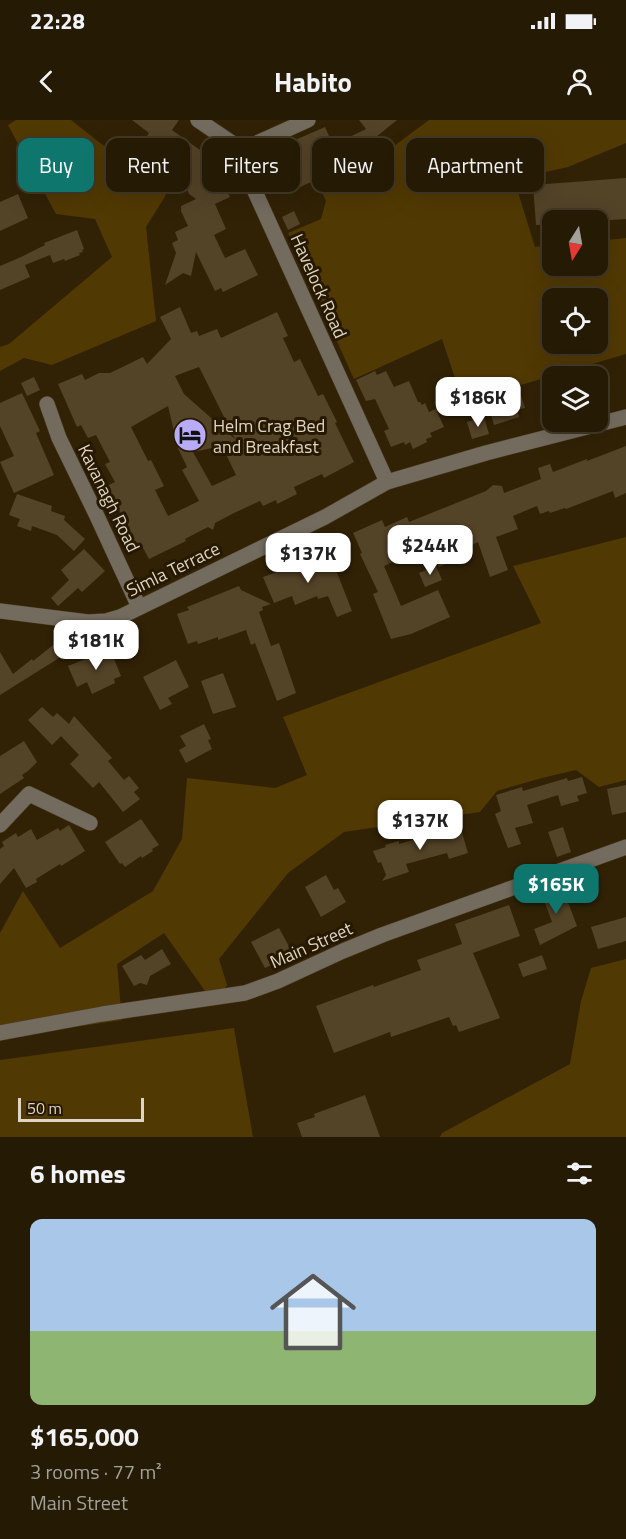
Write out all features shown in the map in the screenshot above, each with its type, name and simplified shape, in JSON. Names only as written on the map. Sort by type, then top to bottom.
[{"type":"street","name":"Havelock Road","points":[[198,120],[224,138]]},
{"type":"street","points":[[268,138],[308,120]]},
{"type":"street","name":"Havelock Road","points":[[255,192],[387,482]]},
{"type":"street","name":"Kavanagh Road","points":[[47,404],[59,438],[139,607]]},
{"type":"street","name":"Simla Terrace","points":[[0,611],[88,622],[120,617],[325,517],[387,482],[486,453],[626,417]]},
{"type":"street","points":[[0,825],[29,794],[90,823]]},
{"type":"street","name":"Main Street","points":[[0,1033],[102,1014],[245,993],[278,981],[382,935],[626,847]]},
{"type":"shaded area","points":[[16,120],[71,120],[94,138],[18,138],[18,144],[8,125]]},
{"type":"shaded area","points":[[429,120],[626,120],[626,143],[568,167],[544,172],[544,138],[406,138],[406,192],[518,192],[535,247],[542,246],[542,276],[608,276],[608,240],[626,238],[626,354],[585,366],[542,366],[542,379],[463,402],[442,339],[354,379],[288,233],[321,219],[326,201],[322,192],[394,192],[394,146]]},
{"type":"shaded area","points":[[94,138],[106,148],[106,192],[162,192],[166,195],[146,227],[156,321],[52,365],[24,358],[0,371],[0,347],[9,344],[112,257],[95,219],[56,214],[44,192],[94,192]]},
{"type":"shaded area","points":[[626,537],[626,780],[599,787],[576,770],[497,791],[480,812],[344,832],[288,873],[219,959],[227,985],[215,1005],[164,933],[117,964],[122,1020],[0,1038],[0,933],[23,891],[60,948],[153,891],[182,839],[187,778],[275,788],[307,775],[283,717],[541,623],[513,566]]},
{"type":"shaded area","points":[[626,959],[626,1137],[440,1137],[442,1133],[570,1064],[581,1001],[591,968]]},
{"type":"shaded area","points":[[234,1028],[253,1137],[0,1137],[0,1060]]},
{"type":"building","points":[[132,120],[179,120],[172,130],[183,138],[150,138],[147,136],[149,133]]},
{"type":"building","points":[[359,120],[397,120],[375,138],[347,138],[366,129]]},
{"type":"building","points":[[325,127],[330,138],[312,138],[312,182],[300,187],[300,138]]},
{"type":"building","points":[[190,143],[200,150],[202,149],[202,192],[228,192],[230,197],[215,204],[226,229],[214,235],[225,258],[245,249],[258,275],[223,292],[221,288],[215,291],[196,252],[191,276],[183,273],[165,285],[176,253],[172,243],[178,240],[175,232],[188,226],[181,206],[196,199],[189,194]]},
{"type":"building","points":[[626,178],[626,219],[608,220],[608,210],[542,210],[542,225],[536,225],[534,192],[544,192],[544,184]]},
{"type":"building","points":[[18,194],[28,218],[0,231],[0,202]]},
{"type":"building","points":[[294,211],[300,224],[288,230],[282,217]]},
{"type":"building","points":[[77,230],[84,249],[79,253],[80,255],[53,263],[50,255],[25,265],[30,277],[0,290],[0,266],[45,245],[44,243]]},
{"type":"building","points":[[180,307],[191,333],[197,331],[199,336],[217,329],[221,338],[277,312],[288,336],[283,338],[294,362],[300,359],[318,396],[323,394],[354,462],[324,478],[322,474],[294,487],[297,494],[277,504],[276,500],[263,506],[260,501],[234,513],[215,523],[213,530],[208,527],[185,539],[186,541],[149,559],[142,546],[134,551],[127,538],[132,536],[107,486],[115,482],[105,464],[110,462],[96,435],[88,438],[81,425],[77,427],[58,384],[82,374],[85,380],[99,373],[110,373],[143,357],[147,364],[171,339],[160,317]],"holes":[[[199,367],[235,439],[184,394],[175,376]],[[168,406],[176,440],[174,440],[187,467],[182,470],[199,501],[168,516],[155,490],[164,486],[131,427]],[[222,446],[236,475],[212,486],[193,452]]]},
{"type":"building","points":[[375,371],[377,375],[386,371],[394,387],[409,381],[418,402],[422,405],[425,403],[429,412],[436,409],[444,427],[430,433],[432,437],[426,439],[427,442],[413,449],[410,442],[391,447],[384,431],[389,429],[375,399],[366,401],[356,380]]},
{"type":"building","points":[[34,377],[40,390],[27,396],[21,383]]},
{"type":"building","points":[[22,393],[40,431],[36,433],[54,475],[14,493],[0,462],[14,456],[0,426],[0,403]]},
{"type":"building","points":[[521,395],[525,408],[517,410],[519,417],[494,425],[488,404]]},
{"type":"building","points":[[484,417],[489,434],[472,439],[467,422]]},
{"type":"building","points":[[626,446],[626,493],[615,498],[613,491],[550,513],[549,511],[540,514],[537,506],[513,516],[518,529],[496,537],[508,570],[490,577],[478,542],[452,554],[455,560],[439,567],[423,531],[394,545],[401,558],[384,566],[401,606],[438,590],[450,617],[411,634],[391,639],[373,594],[378,592],[353,533],[382,520],[385,527],[407,517],[409,522],[486,491],[493,485],[502,486],[504,493],[541,479],[538,468],[550,464],[553,472]]},
{"type":"building","points":[[17,494],[52,506],[51,511],[65,516],[64,520],[85,539],[74,551],[57,535],[32,526],[31,531],[17,526],[20,519],[9,515]]},
{"type":"building","points":[[84,549],[105,571],[82,592],[78,588],[58,606],[51,598],[69,580],[61,570]]},
{"type":"building","points":[[303,552],[309,568],[324,562],[326,568],[334,565],[352,611],[337,617],[328,596],[318,599],[317,596],[295,605],[292,596],[274,603],[263,577],[291,567],[290,557]]},
{"type":"building","points":[[436,566],[442,580],[425,587],[419,573]]},
{"type":"building","points":[[239,586],[241,590],[271,604],[262,607],[263,610],[259,612],[271,646],[279,643],[296,693],[277,701],[255,643],[251,645],[246,630],[218,640],[218,637],[198,644],[197,641],[188,644],[177,614],[189,610],[187,607]]},
{"type":"building","points":[[71,633],[75,648],[0,695],[0,652],[13,674],[57,642],[56,637]]},
{"type":"building","points":[[110,649],[121,676],[114,679],[115,683],[92,694],[87,682],[77,687],[68,666]]},
{"type":"building","points":[[176,660],[189,687],[168,698],[172,704],[160,710],[143,677]]},
{"type":"building","points":[[223,673],[236,707],[213,714],[201,681]]},
{"type":"building","points":[[42,707],[53,717],[57,713],[69,724],[74,716],[112,758],[108,761],[124,780],[129,776],[139,788],[134,792],[140,799],[123,812],[99,782],[93,788],[70,764],[79,755],[61,736],[52,745],[28,720]]},
{"type":"building","points":[[204,724],[211,739],[208,740],[212,749],[186,763],[179,750],[186,746],[180,736]]},
{"type":"building","points":[[24,741],[37,762],[22,775],[24,778],[0,794],[0,756]]},
{"type":"building","points":[[582,777],[587,793],[577,796],[579,801],[561,806],[558,795],[527,805],[533,823],[515,828],[521,844],[508,848],[495,814],[501,811],[496,795],[522,787],[523,791],[567,778],[568,781]]},
{"type":"building","points":[[626,785],[626,812],[612,815],[607,789]]},
{"type":"building","points":[[141,819],[159,845],[125,867],[122,863],[120,864],[105,842]]},
{"type":"building","points":[[69,825],[85,851],[36,879],[37,882],[26,888],[14,868],[0,884],[0,849],[4,846],[2,842],[16,833],[18,837],[31,829],[37,840],[58,828],[60,831]]},
{"type":"building","points":[[460,826],[468,853],[449,859],[447,853],[406,864],[409,872],[382,881],[386,875],[373,851],[386,847],[385,845],[399,841],[399,844]]},
{"type":"building","points":[[563,827],[571,852],[557,857],[548,832]]},
{"type":"building","points":[[326,875],[334,890],[338,888],[346,902],[321,917],[305,887]]},
{"type":"building","points":[[561,884],[577,926],[540,945],[534,929],[552,922],[541,892]]},
{"type":"building","points":[[509,905],[520,936],[473,953],[500,1018],[459,1032],[449,1017],[391,1037],[390,1032],[334,1053],[316,1006],[421,970],[417,960],[462,944],[455,924]]},
{"type":"building","points":[[626,917],[626,941],[598,949],[591,927]]},
{"type":"building","points":[[279,928],[292,952],[265,968],[251,942]]},
{"type":"building","points":[[162,949],[171,964],[150,976],[147,985],[140,983],[134,986],[122,966],[141,955],[145,960]]},
{"type":"building","points":[[542,955],[547,969],[523,977],[518,964]]},
{"type":"building","points":[[365,1095],[380,1137],[302,1137],[297,1123],[315,1117],[314,1114]]},
{"type":"place","name":"Helm Crag Bed and Breakfast","points":[[190,435]]}]
